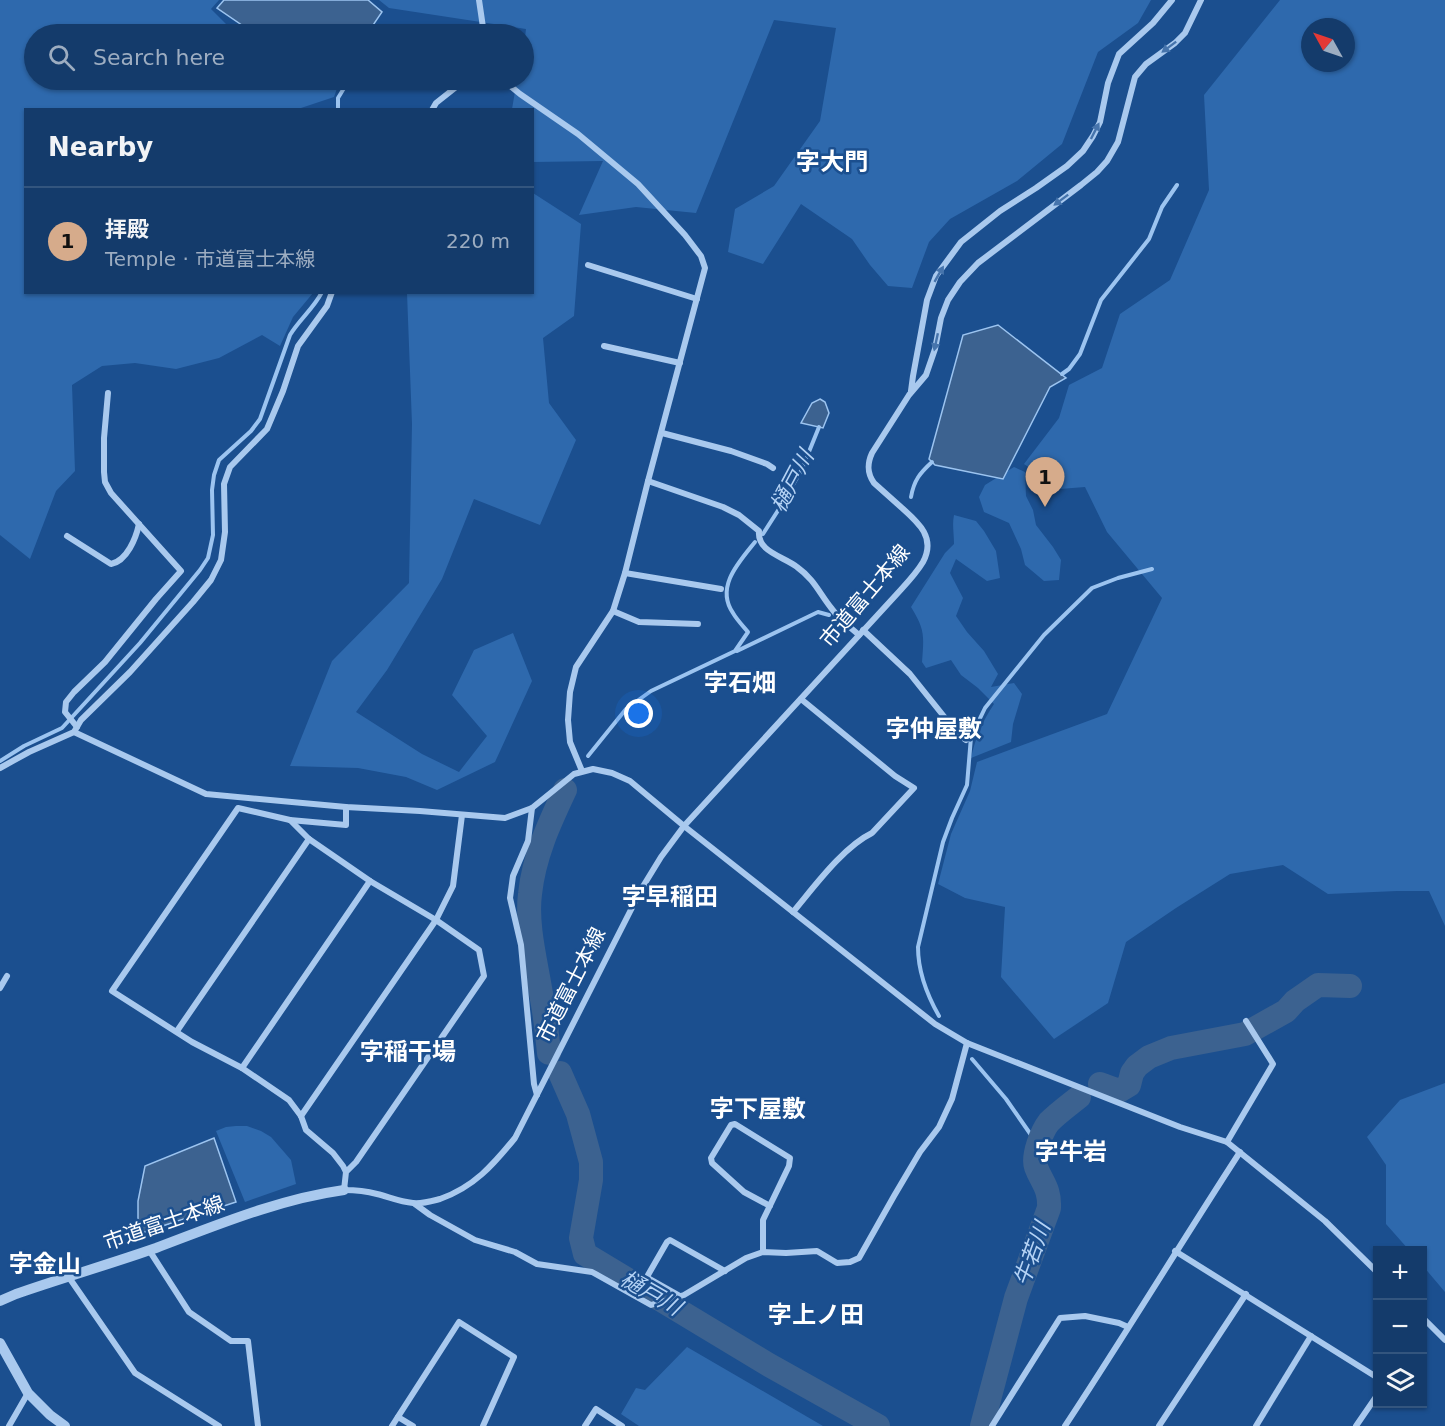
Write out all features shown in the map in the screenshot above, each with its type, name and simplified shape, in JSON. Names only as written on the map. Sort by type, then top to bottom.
[{"type":"street","points":[[479,0],[483,24]]},
{"type":"street","name":"市道富士本線","points":[[911,392],[927,300],[936,276],[961,242],[1000,211],[1067,166],[1083,151],[1100,122],[1112,70],[1119,54],[1153,22],[1172,0]]},
{"type":"street","name":"市道富士本線","points":[[0,1301],[272,1207],[317,1194],[344,1190],[368,1192],[415,1204],[432,1201],[449,1196],[480,1178],[494,1163],[515,1138],[642,888],[661,857],[684,826],[920,566],[928,548],[923,530],[916,520],[874,483],[868,469],[868,462],[911,392],[926,375],[948,300],[960,282],[978,263],[1081,185],[1107,161],[1118,142],[1135,77],[1146,64],[1175,44],[1185,33],[1201,0]]},
{"type":"street","points":[[433,108],[452,90]]},
{"type":"street","points":[[515,90],[578,134],[638,184],[701,256],[705,268],[613,611],[576,667],[570,692],[568,720],[570,742],[582,771]]},
{"type":"street","points":[[588,265],[697,299]]},
{"type":"street","points":[[0,768],[76,730],[81,720],[130,672],[211,580],[221,560],[225,532],[224,484],[230,467],[267,429],[284,391],[298,346],[327,306],[331,294]]},
{"type":"street","points":[[604,346],[680,363]]},
{"type":"street","points":[[108,393],[104,438],[105,482],[111,493],[181,571],[105,662],[66,702],[66,712],[76,730],[206,794],[346,807],[505,818],[532,808],[574,774],[593,769],[612,773],[630,781],[935,1024],[967,1043],[1180,1127],[1227,1143],[1325,1221],[1373,1269]]},
{"type":"street","points":[[662,433],[731,451],[772,468]]},
{"type":"street","points":[[648,481],[723,507],[739,515],[759,531],[761,544],[794,564],[810,577],[832,610],[910,674],[958,734],[966,740]]},
{"type":"street","points":[[67,536],[111,564],[117,563],[130,548],[139,524]]},
{"type":"street","points":[[625,573],[721,589]]},
{"type":"street","points":[[613,611],[639,622],[698,624]]},
{"type":"street","points":[[793,912],[835,862],[872,833],[914,788],[801,699]]},
{"type":"street","points":[[344,1190],[346,1172],[343,1166],[333,1153],[306,1130],[301,1116],[289,1100],[242,1068],[192,1041],[112,990],[238,808],[290,820],[346,825],[346,807]]},
{"type":"street","points":[[532,808],[528,841],[513,876],[510,898],[521,945],[534,1084],[537,1095]]},
{"type":"street","points":[[301,1116],[436,920],[453,886],[462,815]]},
{"type":"street","points":[[290,820],[309,839],[370,881],[436,920],[480,950],[484,976],[356,1162],[346,1172]]},
{"type":"street","points":[[177,1031],[309,839]]},
{"type":"street","points":[[242,1068],[370,881]]},
{"type":"street","points":[[0,988],[7,976]]},
{"type":"street","points":[[1227,1143],[1273,1064],[1246,1021]]},
{"type":"street","points":[[415,1204],[475,1240],[515,1252],[537,1264],[592,1272],[651,1305],[677,1298],[746,1258],[763,1252],[817,1251],[837,1263],[850,1262],[859,1258],[920,1152],[939,1127],[952,1100],[967,1043]]},
{"type":"street","points":[[763,1252],[763,1220],[770,1206],[789,1166],[790,1158],[735,1124],[731,1125],[711,1158],[712,1163],[744,1192],[770,1206]]},
{"type":"street","points":[[1065,1426],[1240,1152]]},
{"type":"street","points":[[677,1298],[648,1278],[670,1240],[725,1271]]},
{"type":"street","points":[[149,1250],[189,1312],[231,1341],[248,1341],[258,1426]]},
{"type":"street","points":[[1175,1251],[1373,1375]]},
{"type":"street","points":[[68,1276],[135,1373],[219,1426]]},
{"type":"street","points":[[1160,1426],[1246,1294]]},
{"type":"street","points":[[992,1426],[1060,1318],[1085,1316],[1128,1327]]},
{"type":"street","points":[[392,1426],[459,1322],[514,1357],[483,1426]]},
{"type":"street","points":[[1427,1323],[1445,1340]]},
{"type":"street","points":[[1256,1426],[1311,1336]]},
{"type":"street","points":[[0,1343],[28,1393],[65,1426]]},
{"type":"street","points":[[9,1426],[28,1393]]},
{"type":"street","points":[[1356,1426],[1373,1400]]},
{"type":"street","points":[[585,1426],[596,1409],[622,1426]]},
{"type":"street","points":[[398,1417],[413,1426]]},
{"type":"shaded area","points":[[0,0],[219,0],[211,9],[226,24],[24,24],[24,90],[336,90],[334,97],[301,108],[24,108],[24,294],[312,294],[293,317],[280,346],[262,335],[219,358],[176,369],[135,363],[102,366],[72,385],[75,471],[56,491],[30,559],[0,535]]},
{"type":"shaded area","points":[[224,0],[368,0],[382,12],[374,24],[240,24],[217,8]]},
{"type":"shaded area","points":[[379,0],[1151,0],[1138,23],[1098,52],[1062,144],[1017,181],[950,219],[929,242],[912,288],[888,286],[852,239],[801,204],[763,264],[728,252],[735,209],[774,186],[820,121],[836,28],[774,20],[696,213],[636,207],[579,215],[603,161],[534,162],[534,108],[512,108],[515,90],[534,90],[534,24],[493,24],[389,8]]},
{"type":"shaded area","points":[[1280,0],[1445,0],[1445,926],[1429,891],[1328,894],[1283,865],[1230,874],[1126,942],[1108,1003],[1054,1039],[1001,977],[1005,907],[965,898],[938,884],[951,834],[970,791],[977,762],[1107,714],[1162,598],[1107,532],[1085,487],[1060,489],[1024,464],[1059,418],[1069,385],[1102,368],[1120,314],[1170,280],[1209,190],[1204,95]]},
{"type":"shaded area","points":[[534,194],[581,224],[574,316],[543,338],[549,403],[576,440],[540,525],[474,499],[442,579],[387,670],[356,712],[422,754],[459,772],[487,736],[452,695],[474,650],[513,633],[532,681],[495,762],[437,790],[406,777],[358,768],[290,766],[332,661],[409,583],[412,424],[407,294],[534,294]]},
{"type":"shaded area","points":[[998,325],[1066,378],[1050,387],[1003,479],[935,465],[929,459],[963,335]]},
{"type":"shaded area","points":[[820,399],[825,402],[829,413],[823,428],[801,423],[812,403]]},
{"type":"shaded area","points":[[1014,467],[1025,472],[1026,496],[1033,510],[1036,525],[1061,560],[1059,580],[1044,581],[1025,565],[1021,549],[1009,523],[984,512],[979,497],[985,485]]},
{"type":"shaded area","points":[[954,515],[976,521],[984,531],[996,551],[1000,578],[987,581],[956,559],[950,573],[963,598],[956,616],[984,651],[998,674],[991,687],[1014,683],[1022,694],[1013,724],[1011,742],[971,758],[980,730],[994,704],[961,675],[951,660],[926,668],[922,662],[921,627],[911,607],[945,553],[954,544]]},
{"type":"shaded area","points":[[1445,1083],[1445,1292],[1427,1271],[1427,1246],[1405,1246],[1386,1224],[1386,1165],[1367,1137],[1400,1100]]},
{"type":"shaded area","points":[[247,1126],[271,1137],[291,1160],[296,1184],[245,1202],[216,1131]]},
{"type":"shaded area","points":[[214,1138],[236,1202],[144,1232],[138,1224],[138,1201],[145,1166]]},
{"type":"shaded area","points":[[687,1347],[823,1426],[639,1426],[621,1414],[636,1388],[645,1390]]},
{"type":"waterway","points":[[338,108],[338,98],[343,90]]},
{"type":"waterway","points":[[1062,374],[1069,369],[1080,354],[1101,300],[1149,239],[1162,207],[1177,185]]},
{"type":"waterway","points":[[0,761],[24,746],[62,728],[140,643],[200,570],[208,558],[213,535],[212,490],[219,460],[251,431],[260,419],[290,335],[321,294]]},
{"type":"waterway","name":"樋戸川","points":[[763,534],[802,469],[819,427]]},
{"type":"waterway","points":[[911,497],[918,477],[932,462]]},
{"type":"waterway","name":"樋戸川","points":[[588,756],[626,709],[651,691],[735,651],[748,632],[728,603],[728,584],[736,566],[755,542]]},
{"type":"waterway","points":[[939,1016],[924,983],[918,947],[943,842],[967,785],[971,737],[985,708],[1044,635],[1092,588],[1152,569]]},
{"type":"waterway","points":[[737,651],[818,612],[829,615]]},
{"type":"waterway","name":"樋戸川","points":[[549,1053],[544,1008],[532,944],[529,906],[532,880],[539,853],[565,790]]},
{"type":"waterway","name":"牛若川","points":[[1100,1084],[1119,1091],[1129,1085],[1132,1073],[1149,1057],[1171,1048],[1245,1034],[1286,1011],[1295,1001],[1318,985],[1350,986]]},
{"type":"waterway","points":[[972,1059],[1006,1099],[1038,1145]]},
{"type":"waterway","name":"樋戸川","points":[[560,1073],[578,1114],[591,1162],[591,1180],[581,1238],[585,1254],[769,1365],[878,1426]]},
{"type":"waterway","name":"牛若川","points":[[982,1426],[1016,1298],[1049,1208],[1047,1190],[1035,1162],[1038,1144],[1049,1122],[1079,1097]]},
{"type":"place","name":"拝殿","points":[[1045,507]]},
{"type":"district","name":"字大門","points":[[832,162]]},
{"type":"district","name":"字石畑","points":[[740,683]]},
{"type":"district","name":"字仲屋敷","points":[[934,729]]},
{"type":"district","name":"字早稲田","points":[[670,897]]},
{"type":"district","name":"字稲干場","points":[[408,1052]]},
{"type":"district","name":"字下屋敷","points":[[758,1109]]},
{"type":"district","name":"字牛岩","points":[[1071,1152]]},
{"type":"district","name":"字金山","points":[[45,1264]]},
{"type":"district","name":"字上ノ田","points":[[816,1315]]}]
